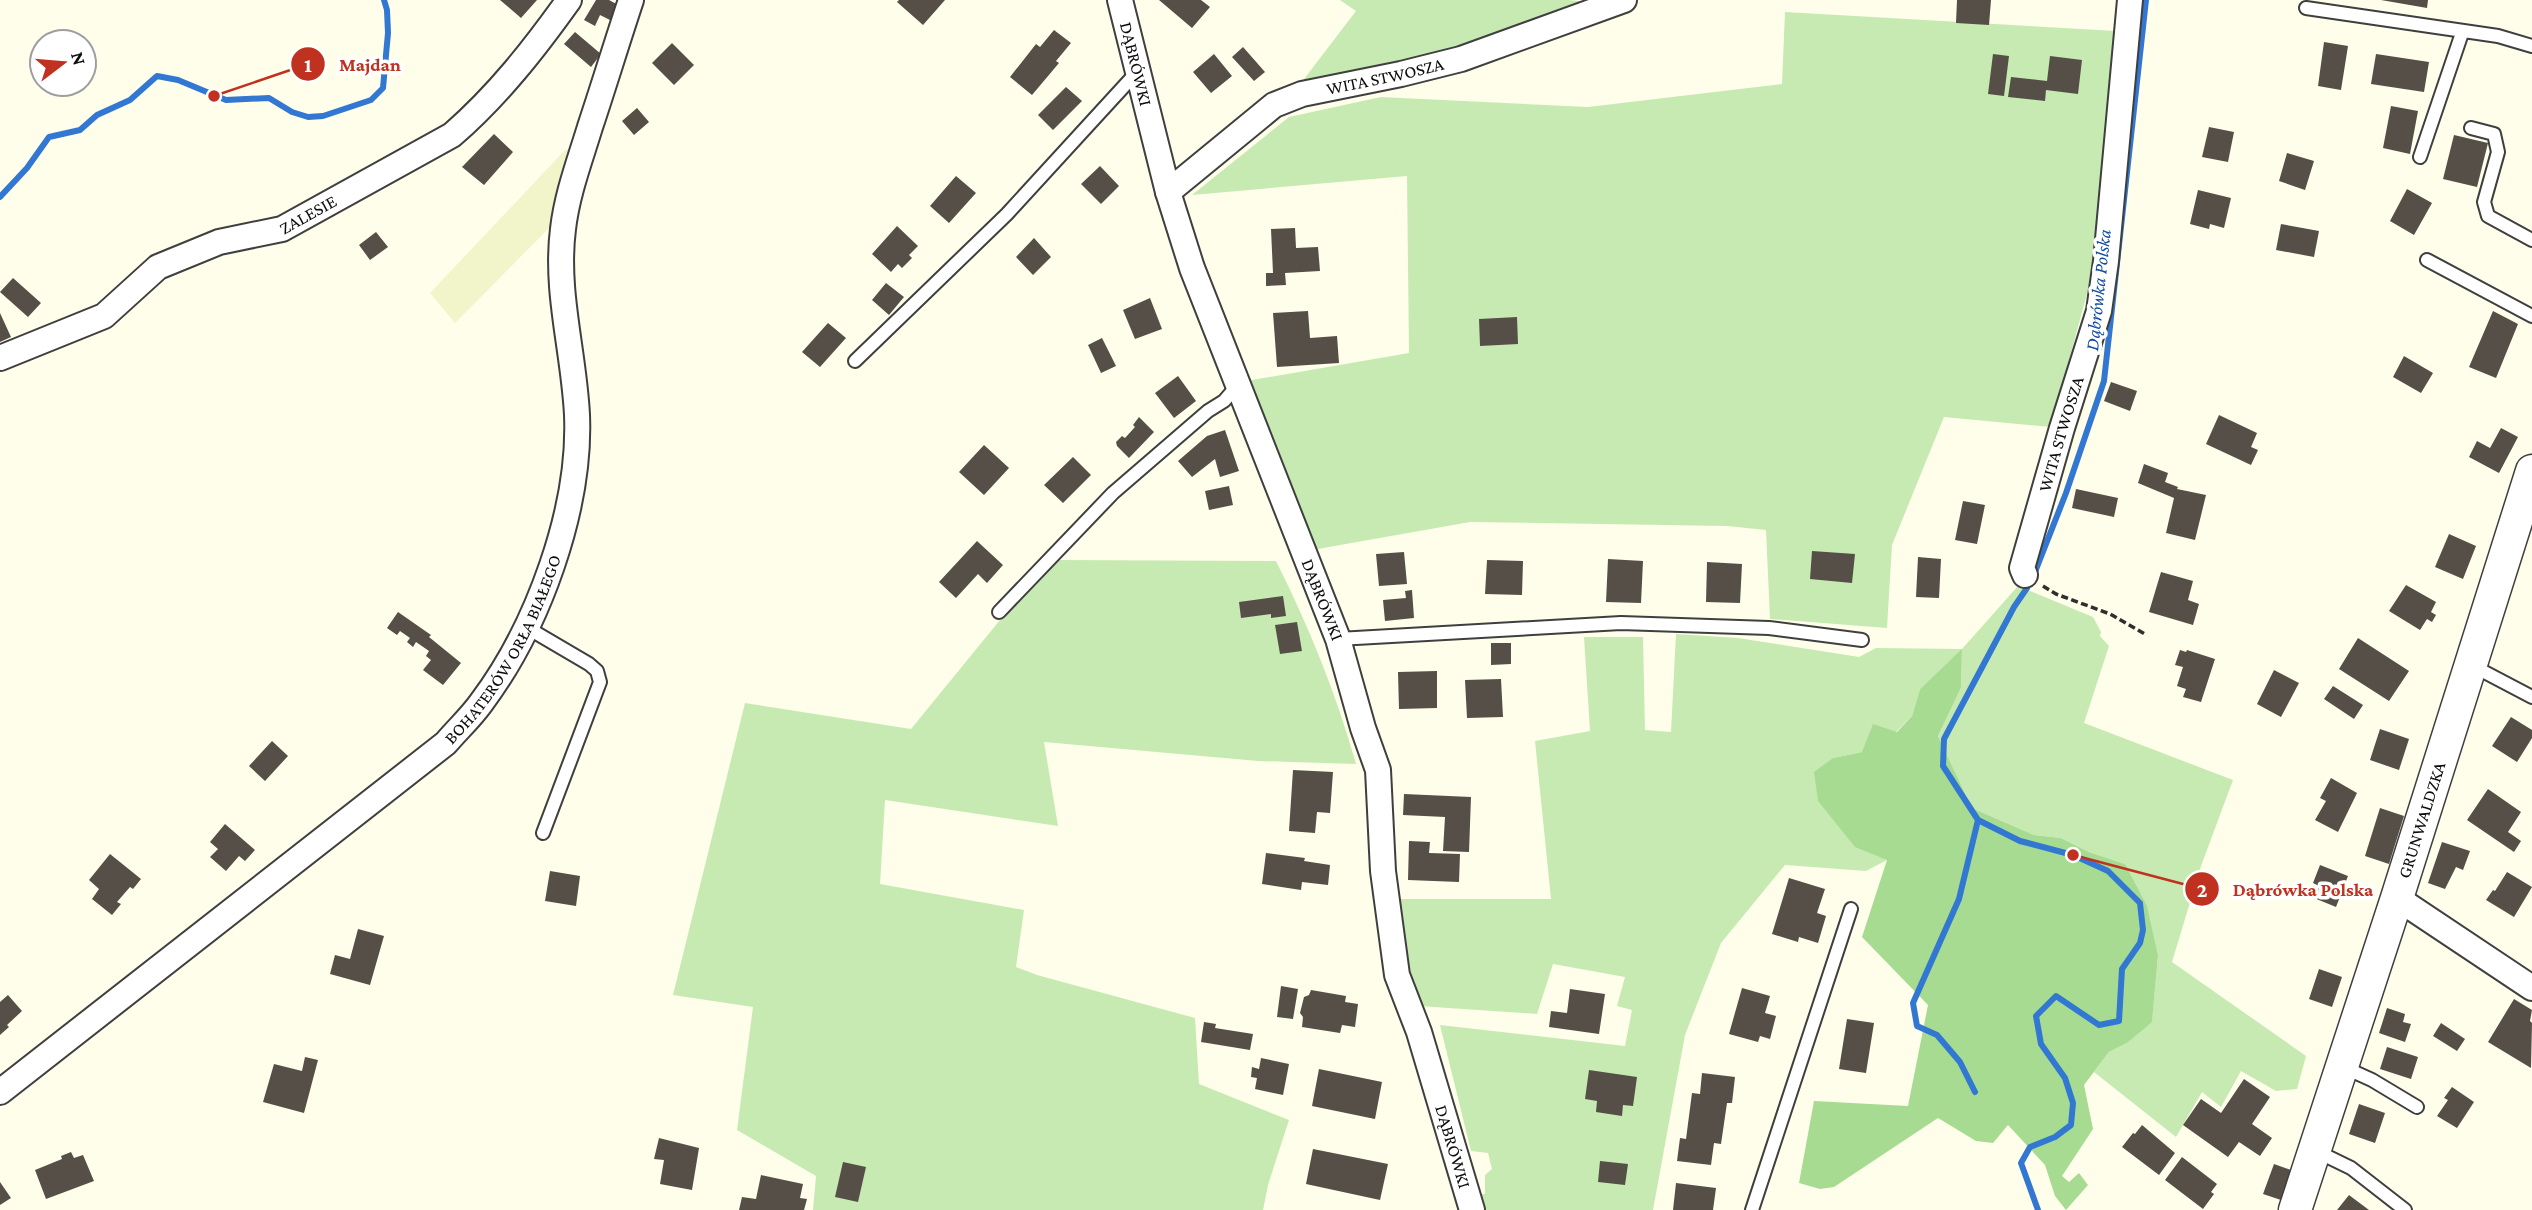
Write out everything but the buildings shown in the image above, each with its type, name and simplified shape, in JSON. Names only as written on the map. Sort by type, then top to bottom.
[{"type":"street","name":"ZALESIE","points":[[0,358],[104,316],[158,267],[219,242],[282,229],[452,135],[531,54],[569,0]]},
{"type":"street","name":"BOHATERÓW ORŁA BIAŁEGO","points":[[0,1092],[446,743],[480,704],[500,675],[526,627],[566,522],[577,453],[577,414],[563,305],[561,261],[568,202],[631,0]]},
{"type":"street","name":"DĄBRÓWKI","points":[[1120,0],[1168,192],[1192,268],[1338,639],[1378,770],[1387,913],[1397,975],[1419,1032],[1472,1210]]},
{"type":"street","name":"WITA STWOSZA","points":[[1168,192],[1274,104],[1302,94],[1401,75],[1461,59],[1624,0]]},
{"type":"street","name":"WITA STWOSZA","points":[[2025,575],[2022,568],[2099,311],[2130,0]]},
{"type":"street","name":"GRUNWALDZKA","points":[[2295,1210],[2532,471]]},
{"type":"street","points":[[2397,898],[2532,988]]},
{"type":"lane","points":[[2306,8],[2462,33],[2498,36],[2532,47]]},
{"type":"lane","points":[[2420,157],[2462,33]]},
{"type":"lane","points":[[855,361],[1007,214],[1138,71]]},
{"type":"lane","points":[[2471,128],[2494,134],[2498,152],[2484,202],[2488,216],[2532,240]]},
{"type":"lane","points":[[2427,260],[2532,316]]},
{"type":"lane","points":[[999,612],[1113,493],[1208,411],[1224,401],[1238,385]]},
{"type":"lane","points":[[1338,639],[1621,623],[1769,628],[1862,640]]},
{"type":"lane","points":[[526,627],[589,664],[597,671],[600,681],[542,833]]},
{"type":"lane","points":[[2469,664],[2532,697]]},
{"type":"lane","points":[[1752,1210],[1851,909]]},
{"type":"lane","points":[[2341,1066],[2372,1080],[2417,1107]]},
{"type":"lane","points":[[2314,1150],[2351,1168],[2405,1210]]},
{"type":"path","points":[[2025,575],[2056,594],[2110,614],[2145,634]]},
{"type":"green space","points":[[1340,0],[1592,2],[1489,43],[1298,87],[1356,11]]},
{"type":"green space","points":[[1785,12],[2116,31],[2099,249],[2051,427],[1944,417],[1892,545],[1887,628],[1770,619],[1766,530],[1727,526],[1470,522],[1312,550],[1246,381],[1409,353],[1407,176],[1192,195],[1289,117],[1381,97],[1588,107],[1782,84]]},
{"type":"green space","points":[[575,146],[552,225],[455,323],[430,293],[565,150]]},
{"type":"green space","points":[[1055,560],[1276,561],[1321,661],[1356,764],[1258,761],[1044,742],[1058,826],[885,800],[880,884],[1024,910],[1016,967],[1195,1018],[1199,1084],[1289,1120],[1268,1185],[1263,1210],[813,1210],[816,1176],[737,1130],[753,1007],[673,995],[745,703],[911,729],[1000,620]]},
{"type":"green space","points":[[2018,586],[2093,617],[2101,632],[2100,636],[2109,646],[2084,723],[2233,780],[2201,866],[2172,962],[2306,1056],[2297,1089],[2276,1091],[2241,1071],[2221,1107],[2202,1092],[2176,1137],[2094,1072],[2109,1052],[2127,1043],[2152,1020],[2158,956],[2125,864],[2089,852],[2061,838],[2034,835],[1972,808],[1938,736],[1961,688],[1962,650],[1920,689],[1912,716],[1896,732],[1862,752],[1833,758],[1887,860],[1866,871],[1785,865],[1721,943],[1685,1035],[1653,1210],[1482,1210],[1477,1194],[1485,1194],[1485,1175],[1492,1169],[1488,1153],[1471,1151],[1440,1025],[1625,1046],[1632,1010],[1617,1006],[1625,977],[1553,964],[1537,1014],[1419,1006],[1405,967],[1397,899],[1551,899],[1535,741],[1590,731],[1584,637],[1643,637],[1645,730],[1671,732],[1676,634],[1738,638],[1859,657],[1876,648],[1962,649]]},
{"type":"green space","points":[[1962,649],[1961,688],[1938,736],[1972,808],[2034,835],[2061,838],[2089,852],[2125,864],[2147,906],[2158,956],[2152,1022],[2127,1043],[2109,1052],[2084,1085],[2093,1129],[2062,1176],[2069,1182],[2079,1173],[2088,1185],[2066,1210],[2055,1196],[2045,1165],[2008,1125],[1993,1143],[1976,1141],[1938,1118],[1834,1187],[1820,1189],[1799,1183],[1814,1101],[1908,1106],[1928,1005],[1862,937],[1887,860],[1855,847],[1818,801],[1814,772],[1833,758],[1862,752],[1873,724],[1897,732],[1912,716],[1920,689]]},
{"type":"waterway","points":[[0,197],[27,168],[49,137],[80,130],[97,115],[130,100],[157,76],[178,80],[226,100],[269,98],[292,112],[308,117],[323,116],[371,100],[383,88],[388,33],[384,0]]},
{"type":"waterway","name":"Dąbrówka Polska","points":[[2035,572],[2066,493],[2104,381],[2146,0]]},
{"type":"waterway","name":"Dąbrówka Polska","points":[[2027,588],[2014,607],[1944,739],[1943,766],[1978,820],[2020,841],[2073,855],[2108,871],[2140,903],[2143,930],[2140,943],[2122,969],[2119,1021],[2099,1025],[2056,996],[2036,1016],[2041,1044],[2065,1078],[2073,1103],[2071,1125],[2055,1137],[2030,1147],[2021,1163],[2038,1210]]},
{"type":"waterway","points":[[1975,1092],[1960,1062],[1937,1035],[1917,1026],[1913,1003],[1959,899],[1978,820]]},
{"type":"place","name":"Majdan","points":[[214,96]]},
{"type":"place","name":"Dąbrówka Polska","points":[[2073,855]]}]
